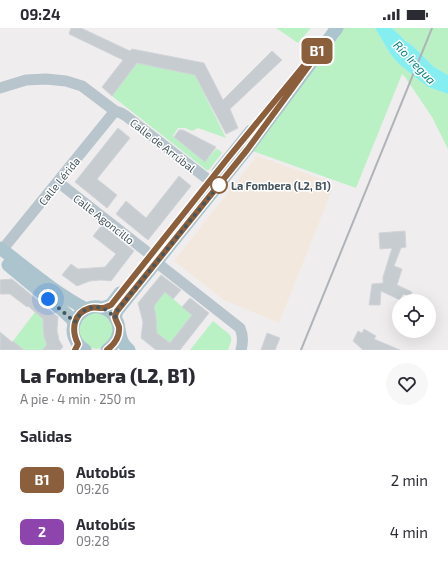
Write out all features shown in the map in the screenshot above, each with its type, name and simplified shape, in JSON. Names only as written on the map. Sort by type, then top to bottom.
[{"type":"main road","points":[[79,348],[74,337],[73,330],[77,317],[86,309],[102,308],[111,305],[154,259],[247,150],[337,28]]},
{"type":"main road","points":[[107,350],[112,346],[119,334],[117,311],[154,259],[210,181],[311,57],[327,41]]},
{"type":"main road","points":[[1,253],[66,298],[86,309]]},
{"type":"main road","points":[[1,253],[75,322]]},
{"type":"main road","points":[[102,308],[108,310],[117,322],[120,339],[129,350]]},
{"type":"street","name":"Calle de Arrúbal","points":[[0,88],[26,80],[46,79],[66,81],[82,86],[115,111],[126,116],[210,181]]},
{"type":"street","name":"Calle Lérida","points":[[1,253],[115,111]]},
{"type":"street","name":"Calle Agoncillo","points":[[58,182],[240,328],[242,335],[241,350]]},
{"type":"green space","points":[[276,28],[311,28],[298,43]]},
{"type":"green space","points":[[327,28],[375,28],[391,55],[399,64],[428,87],[448,94],[448,149],[432,117],[402,74],[356,188],[247,149],[340,36]]},
{"type":"green space","points":[[392,28],[448,28],[448,75],[434,67]]},
{"type":"green space","points":[[137,63],[195,75],[226,138],[198,128],[192,131],[185,128],[178,128],[173,136],[205,162],[216,149],[219,150],[222,153],[209,170],[206,170],[112,96]]},
{"type":"green space","points":[[165,292],[192,315],[170,343],[157,333],[154,306]]},
{"type":"green space","points":[[35,312],[43,319],[43,332],[47,345],[42,350],[24,350],[13,341]]},
{"type":"green space","points":[[92,313],[103,313],[116,329],[103,348],[97,349],[87,346],[80,336],[80,324],[84,318]]},
{"type":"green space","points":[[213,321],[231,337],[228,350],[190,350]]},
{"type":"sand","points":[[257,156],[325,180],[330,184],[332,190],[279,323],[224,300],[174,261]]},
{"type":"water","name":"Río Iregua","points":[[375,28],[392,28],[434,67],[448,75],[448,94],[428,87],[399,64],[391,55]]},
{"type":"building","points":[[71,28],[81,28],[130,51],[132,49],[204,63],[223,100],[272,51],[282,60],[230,109],[238,128],[226,134],[195,75],[137,63],[112,96],[102,87],[123,60],[69,34]]},
{"type":"building","points":[[118,128],[130,138],[97,179],[117,195],[107,208],[75,182]]},
{"type":"building","points":[[179,130],[183,130],[216,147],[205,162],[174,137]]},
{"type":"building","points":[[179,176],[191,186],[148,240],[116,214],[126,201],[146,218]]},
{"type":"building","points":[[102,225],[134,251],[111,281],[90,281],[77,286],[62,275],[71,264],[78,269],[105,267],[116,254],[93,236]]},
{"type":"building","points":[[405,231],[406,247],[401,248],[394,266],[402,269],[397,285],[412,292],[411,294],[392,294],[392,296],[381,291],[380,305],[369,305],[372,284],[383,283],[383,277],[392,248],[380,249],[379,233]]},
{"type":"building","points":[[161,275],[181,290],[173,299],[165,292],[154,306],[157,333],[170,343],[192,315],[182,307],[190,298],[209,313],[180,350],[156,350],[141,338],[143,322],[138,303]]},
{"type":"building","points":[[12,279],[58,317],[57,330],[59,340],[63,347],[60,350],[42,350],[47,345],[44,337],[43,319],[28,306],[27,307],[10,294],[0,294],[0,280]]},
{"type":"building","points":[[364,329],[376,336],[374,339],[400,350],[363,350],[353,341],[358,331],[362,333]]},
{"type":"building","points":[[0,332],[12,342],[13,341],[24,350],[0,350]]},
{"type":"building","points":[[267,333],[280,338],[275,350],[261,350]]},
{"type":"railway","points":[[301,350],[432,28]]},
{"type":"bus line","name":"B1","points":[[75,350],[78,344],[74,337],[73,330],[77,317],[86,309],[97,307],[102,308],[111,305],[228,158],[311,57],[327,41],[247,150],[117,311],[115,318],[118,322],[119,334],[112,346],[107,350]]},
{"type":"place","name":"La Fombera (L2, B1)","points":[[219,185]]},
{"type":"route","points":[[48,299],[75,322],[77,317],[86,309],[97,307],[108,310],[115,318],[117,311],[220,184],[219,185]]}]
